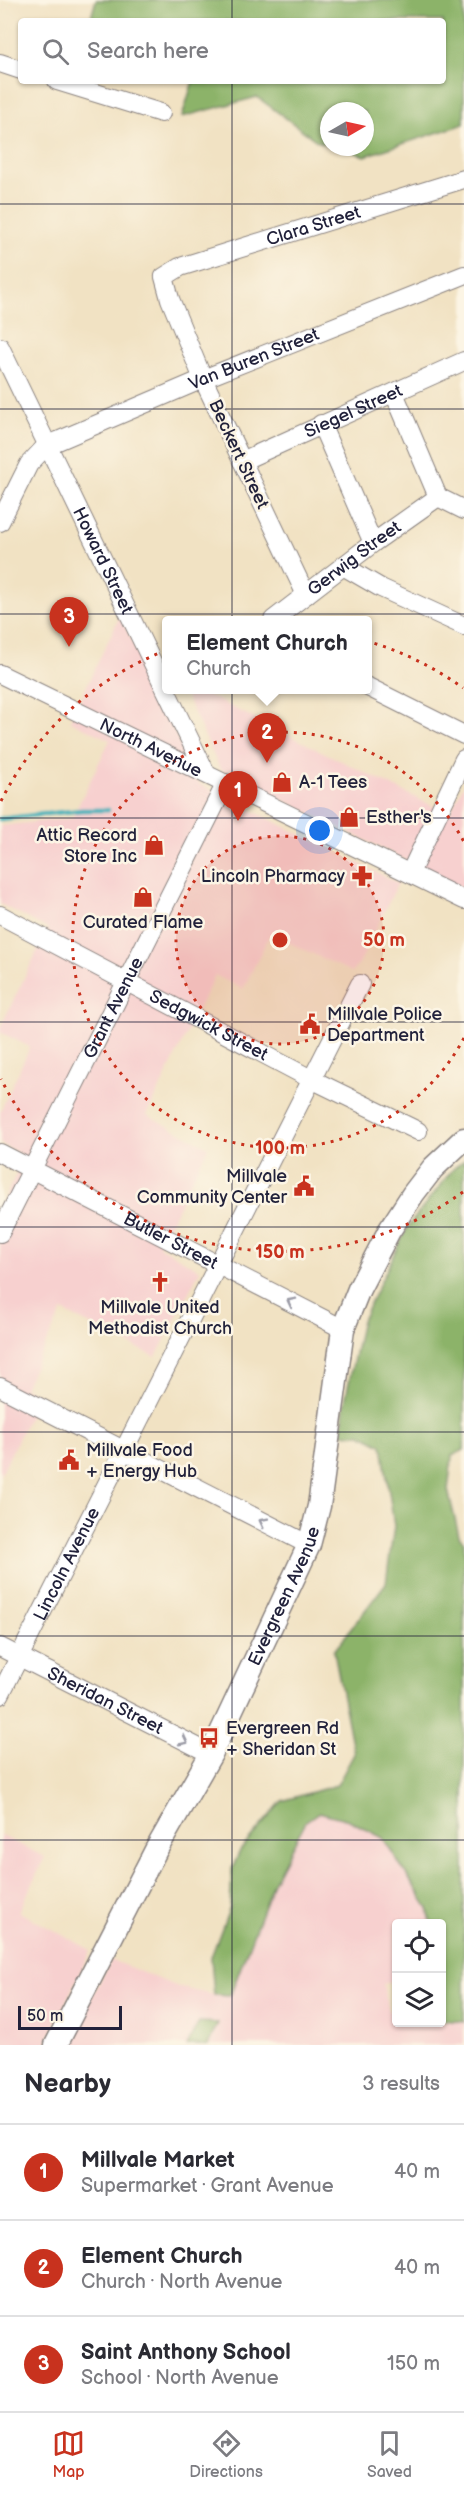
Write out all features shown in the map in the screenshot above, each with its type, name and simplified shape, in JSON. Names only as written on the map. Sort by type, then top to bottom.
[{"type":"main road","name":"Evergreen Avenue","points":[[56,2045],[156,1850],[211,1754],[309,1545],[319,1506],[343,1329],[359,1289],[389,1231],[433,1168],[464,1140]]},
{"type":"street","points":[[0,63],[18,69]]},
{"type":"street","points":[[67,84],[161,113]]},
{"type":"street","name":"Clara Street","points":[[164,277],[180,267],[464,179]]},
{"type":"street","name":"Van Buren Street","points":[[46,446],[203,378],[464,275]]},
{"type":"street","name":"Beckert Street","points":[[164,277],[170,299],[203,378],[306,595]]},
{"type":"street","name":"Howard Street","points":[[0,347],[46,446],[162,670]]},
{"type":"street","name":"Siegel Street","points":[[242,461],[464,361]]},
{"type":"street","points":[[394,393],[438,497],[464,510]]},
{"type":"street","points":[[321,424],[373,543]]},
{"type":"street","points":[[0,522],[30,464],[46,446]]},
{"type":"street","name":"Gerwig Street","points":[[279,616],[373,543],[438,497]]},
{"type":"street","points":[[344,566],[381,588],[464,626]]},
{"type":"street","name":"North Avenue","points":[[0,674],[464,900]]},
{"type":"street","points":[[372,689],[464,735]]},
{"type":"street","name":"Howard Street","points":[[174,694],[206,774]]},
{"type":"street","points":[[410,873],[464,759]]},
{"type":"street","name":"Grant Avenue","points":[[0,1233],[226,783]]},
{"type":"street","name":"Sedgwick Street","points":[[0,915],[311,1079],[418,1131]]},
{"type":"street","name":"Lincoln Avenue","points":[[0,1695],[360,984]]},
{"type":"street","name":"Butler Street","points":[[0,1153],[343,1329]]},
{"type":"street","points":[[0,1387],[309,1545]]},
{"type":"street","name":"Sheridan Street","points":[[0,1647],[211,1754]]},
{"type":"shaded area","points":[[121,617],[199,784],[398,883],[360,962],[352,972],[270,934],[243,989],[215,975],[147,1115],[208,1147],[159,1246],[200,1270],[156,1357],[62,1311],[24,1388],[39,1396],[0,1476],[0,1207],[25,1157],[0,1143],[0,1112],[30,1047],[0,1032],[0,1028],[48,929],[0,904],[0,826],[72,818],[110,740],[70,721]]},
{"type":"shaded area","points":[[205,694],[449,814],[464,784],[464,889],[220,769],[186,696]]},
{"type":"shaded area","points":[[319,1812],[349,1820],[383,1838],[428,1908],[430,1919],[392,1919],[392,1982],[383,1984],[389,2011],[392,2012],[392,2027],[446,2027],[446,2022],[464,2022],[464,2045],[208,2045],[217,2024],[199,2022],[187,2045],[67,2045],[111,1960],[181,1988],[230,1996],[272,1885],[306,1821]]},
{"type":"shaded area","points":[[0,1835],[45,1857],[19,1912],[91,1950],[45,2045],[0,2045]]},
{"type":"green space","points":[[96,0],[464,0],[464,124],[374,153],[374,102],[320,102],[320,142],[257,97],[182,117],[192,84],[446,84],[446,18],[91,18]]},
{"type":"green space","points":[[464,1160],[464,1450],[452,1456],[448,1490],[459,1536],[464,1542],[464,2022],[446,2020],[446,1919],[430,1919],[428,1908],[383,1838],[349,1820],[319,1812],[306,1821],[272,1885],[230,1996],[214,1995],[211,1957],[230,1907],[232,1869],[240,1851],[282,1801],[337,1785],[354,1754],[334,1651],[386,1583],[394,1526],[382,1445],[361,1434],[342,1434],[344,1406],[362,1320],[407,1228],[453,1169]]},
{"type":"green space","points":[[199,2022],[218,2023],[208,2045],[187,2045]]},
{"type":"waterway","points":[[0,819],[82,810],[108,810]]},
{"type":"place","name":"Saint Anthony School","points":[[69,647]]},
{"type":"place","name":"Element Church","points":[[267,763]]},
{"type":"place","name":"A-1 Tees","points":[[282,782]]},
{"type":"place","name":"Esther's","points":[[349,817]]},
{"type":"place","name":"Millvale Market","points":[[238,821]]},
{"type":"place","name":"Attic Record Store Inc","points":[[154,845]]},
{"type":"place","name":"Lincoln Pharmacy","points":[[362,876]]},
{"type":"place","name":"Curated Flame","points":[[143,897]]},
{"type":"place","name":"Millvale Police Department","points":[[310,1024]]},
{"type":"place","name":"Millvale Community Center","points":[[304,1186]]},
{"type":"place","name":"Millvale United Methodist Church","points":[[160,1282]]},
{"type":"place","name":"Millvale Food + Energy Hub","points":[[69,1460]]},
{"type":"place","name":"Evergreen Rd + Sheridan St","points":[[209,1738]]}]
